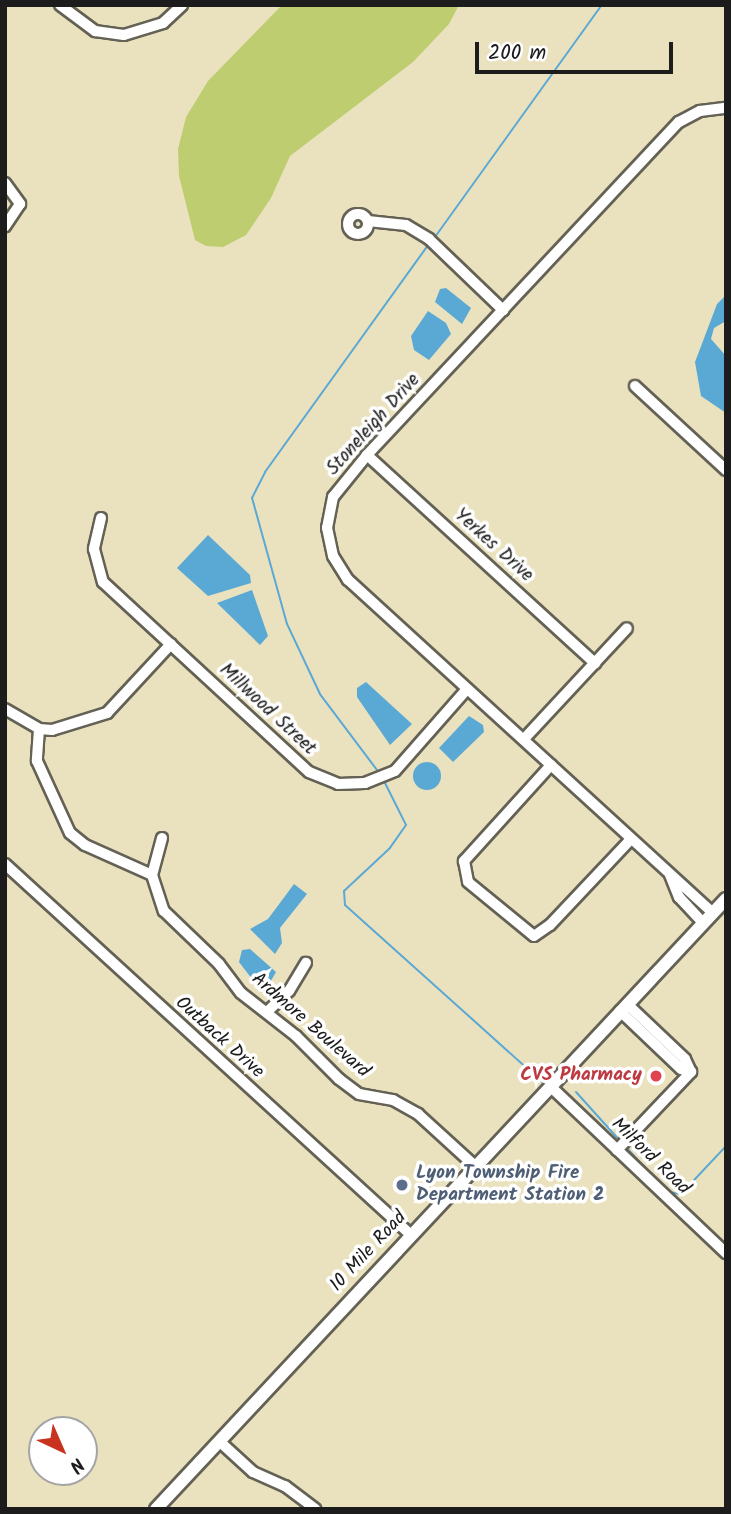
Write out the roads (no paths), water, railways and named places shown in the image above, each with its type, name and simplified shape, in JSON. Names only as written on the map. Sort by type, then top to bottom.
[{"type":"main road","name":"10 Mile Road","points":[[156,1509],[726,899]]},
{"type":"street","points":[[60,5],[95,32],[124,35],[163,23],[182,5]]},
{"type":"street","name":"Stoneleigh Drive","points":[[713,913],[348,580],[333,556],[327,528],[333,497],[367,455],[679,122],[700,111],[726,108]]},
{"type":"street","points":[[5,183],[20,205],[5,226]]},
{"type":"street","points":[[368,221],[406,225],[429,239],[503,310]]},
{"type":"street","points":[[635,386],[726,470]]},
{"type":"street","name":"Yerkes Drive","points":[[367,455],[595,663]]},
{"type":"street","name":"Millwood Street","points":[[101,518],[94,549],[103,582],[309,772],[338,784],[365,783],[395,771],[467,689]]},
{"type":"street","points":[[524,739],[627,628]]},
{"type":"street","points":[[5,709],[38,729],[74,726],[107,713],[171,644]]},
{"type":"street","points":[[38,729],[37,761],[70,833],[125,866],[152,875],[162,838]]},
{"type":"street","points":[[551,765],[464,861],[462,868],[468,882],[534,936],[550,925],[631,839]]},
{"type":"street","name":"Outback Drive","points":[[5,864],[411,1235]]},
{"type":"street","name":"Ardmore Boulevard","points":[[152,875],[164,911],[219,964],[241,992],[268,1011],[339,1079],[359,1094],[393,1100],[418,1114],[475,1166]]},
{"type":"street","name":"Stoneleigh Drive","points":[[670,875],[679,897],[703,923]]},
{"type":"street","points":[[268,1011],[289,991],[306,963]]},
{"type":"street","points":[[617,1150],[691,1072],[685,1059],[623,1007]]},
{"type":"street","name":"Milford Road","points":[[550,1086],[726,1253]]},
{"type":"street","points":[[219,1441],[253,1472],[285,1486],[315,1509]]},
{"type":"water","points":[[446,288],[471,308],[462,324],[435,302],[440,289]]},
{"type":"water","points":[[726,295],[726,321],[714,328],[711,339],[726,356],[726,413],[701,396],[695,362],[717,304]]},
{"type":"water","points":[[428,311],[446,323],[451,334],[429,360],[414,350],[411,336]]},
{"type":"water","points":[[208,535],[250,575],[251,583],[208,596],[177,568]]},
{"type":"water","points":[[252,590],[268,636],[260,645],[217,603]]},
{"type":"water","points":[[366,682],[412,724],[390,745],[357,697],[357,688]]},
{"type":"water","points":[[469,716],[483,725],[484,732],[453,762],[439,748]]},
{"type":"water","points":[[427,762],[437,766],[441,776],[437,786],[427,790],[417,786],[413,776],[417,766]]},
{"type":"water","points":[[294,884],[307,894],[280,928],[282,943],[275,954],[250,929],[268,919]]},
{"type":"water","points":[[250,949],[276,972],[268,986],[252,979],[239,962],[242,950]]},
{"type":"waterway","points":[[435,237],[602,5]]},
{"type":"waterway","points":[[380,774],[320,694],[287,624],[252,498],[265,472],[429,244]]},
{"type":"waterway","points":[[383,779],[406,825],[390,848],[344,891],[345,905],[542,1082]]},
{"type":"waterway","points":[[576,1092],[621,1142]]},
{"type":"waterway","points":[[625,1146],[657,1181]]},
{"type":"waterway","points":[[668,1192],[681,1194],[726,1146]]},
{"type":"place","name":"CVS Pharmacy","points":[[656,1076]]},
{"type":"place","name":"Lyon Township Fire Department Station 2","points":[[402,1185]]}]
